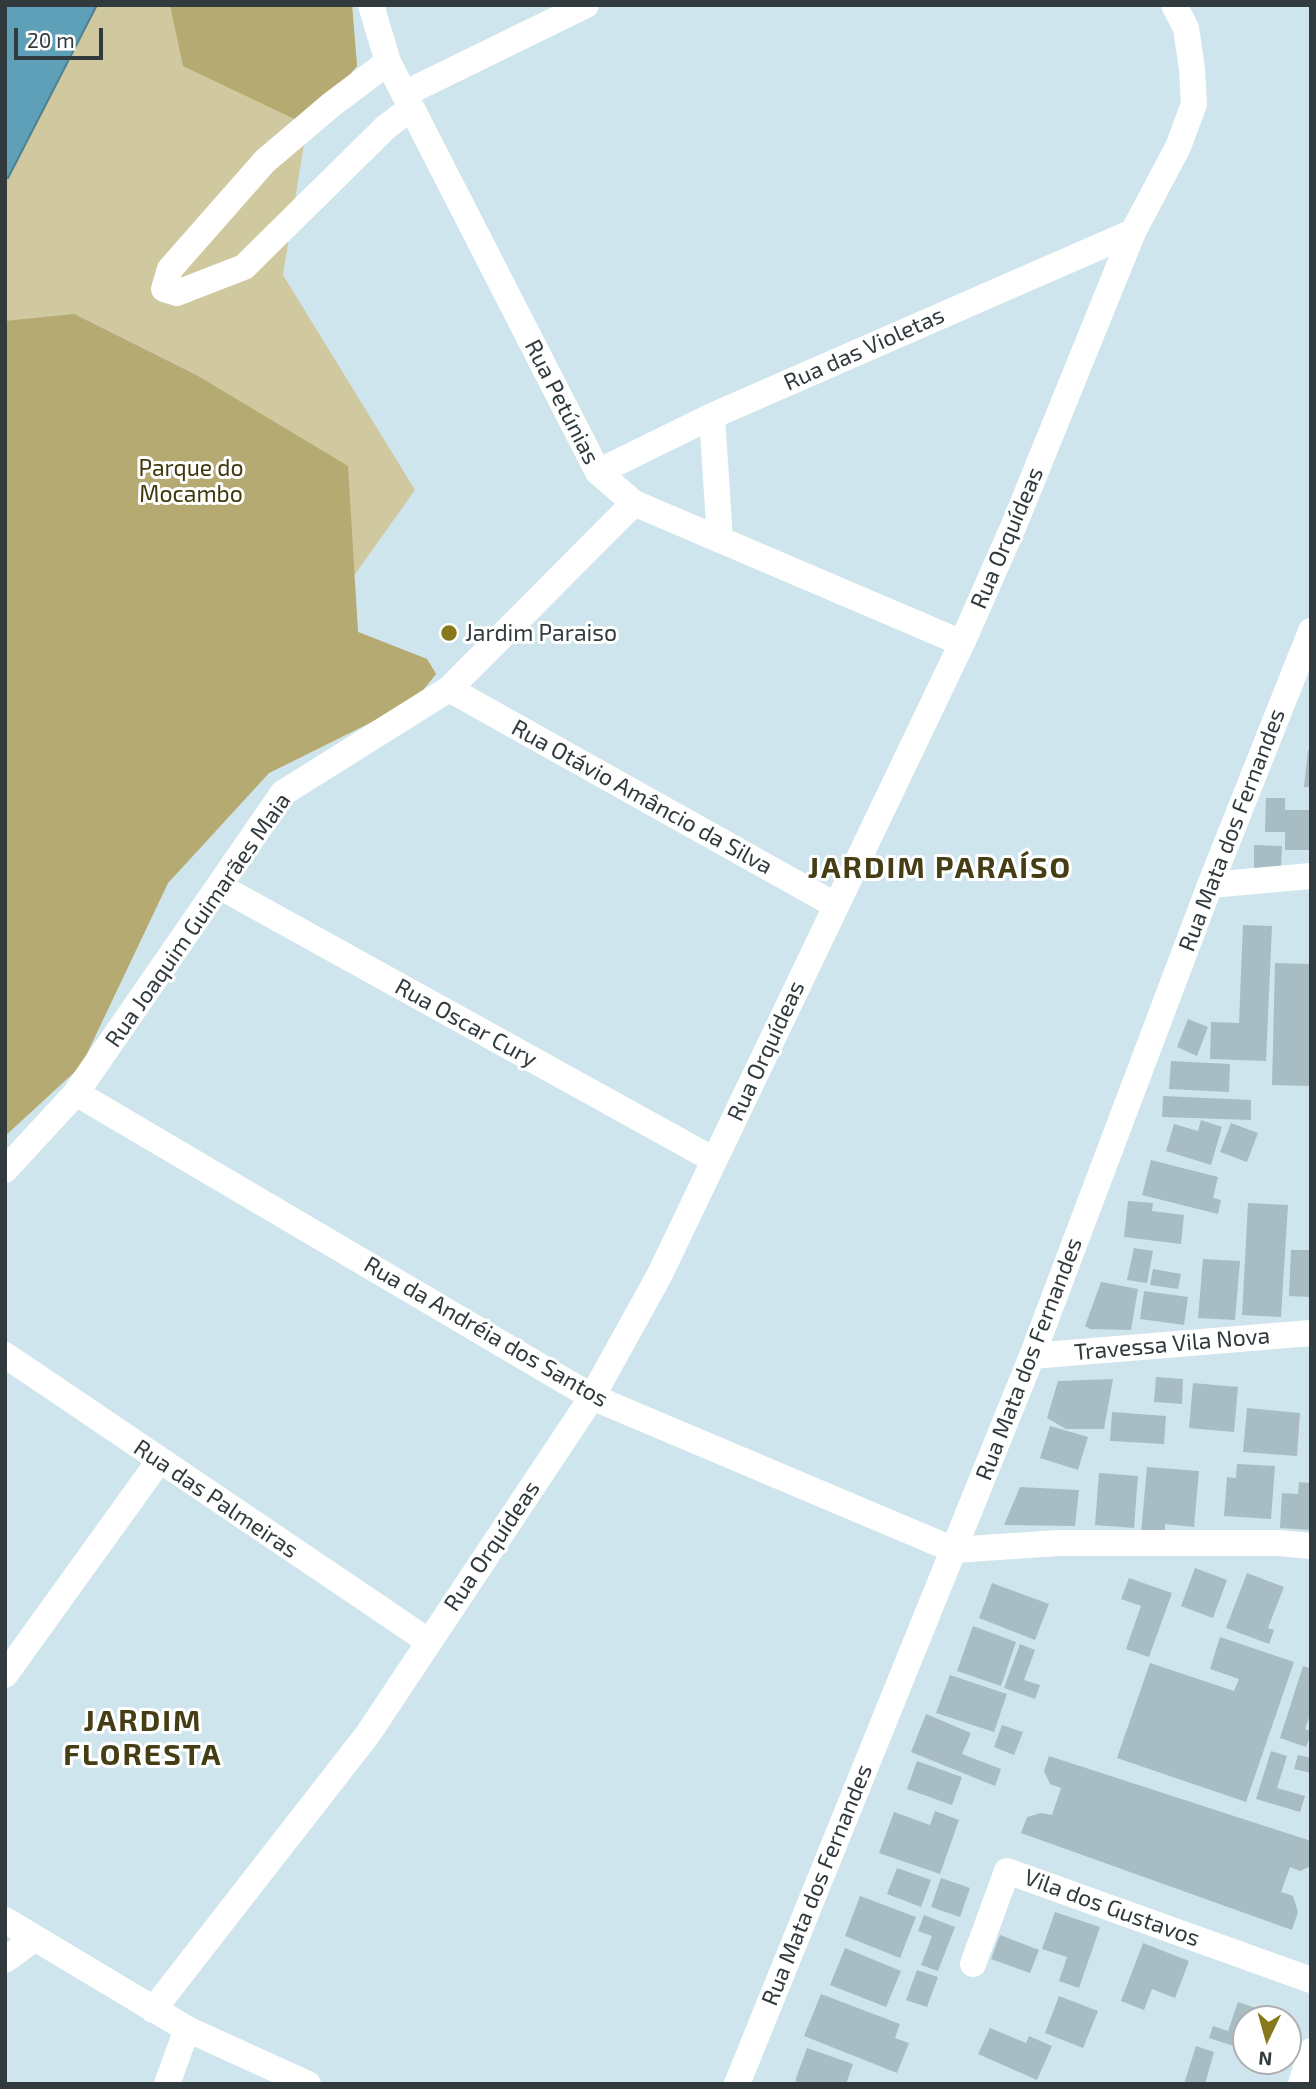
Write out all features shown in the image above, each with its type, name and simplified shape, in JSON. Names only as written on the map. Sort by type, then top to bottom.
[{"type":"street","name":"Rua Petúnias","points":[[371,5],[388,62],[598,472],[634,503],[962,643]]},
{"type":"street","points":[[388,62],[331,105],[265,162],[170,269],[164,289],[177,293],[244,267],[386,127],[408,101],[586,5]]},
{"type":"street","name":"Rua Orquídeas","points":[[153,2011],[368,1734],[593,1397],[659,1276],[962,643],[1014,525],[1133,232],[1178,146],[1194,104],[1186,28],[1174,5]]},
{"type":"street","name":"Rua das Violetas","points":[[598,472],[712,416],[1133,232]]},
{"type":"street","points":[[712,416],[720,541]]},
{"type":"street","name":"Rua Joaquim Guimarães Maia","points":[[5,1170],[76,1093],[283,793],[449,689],[634,503]]},
{"type":"street","name":"Rua Mata dos Fernandes","points":[[737,2084],[1032,1356],[1210,885],[1311,631]]},
{"type":"street","name":"Rua Otávio Amâncio da Silva","points":[[449,689],[835,905]]},
{"type":"street","points":[[1210,885],[1311,876]]},
{"type":"street","name":"Rua Oscar Cury","points":[[219,886],[714,1160]]},
{"type":"street","name":"Rua da Andréia dos Santos","points":[[76,1093],[593,1397],[954,1550]]},
{"type":"street","name":"Travessa Vila Nova","points":[[1032,1356],[1311,1333]]},
{"type":"street","name":"Rua das Palmeiras","points":[[5,1355],[428,1641]]},
{"type":"street","points":[[5,1675],[15,1641],[159,1461]]},
{"type":"street","points":[[954,1550],[1058,1543],[1279,1543],[1311,1546]]},
{"type":"street","name":"Vila dos Gustavos","points":[[973,1964],[1007,1871],[1311,1980]]},
{"type":"street","points":[[5,1920],[153,2011],[308,2084]]},
{"type":"street","points":[[5,1960],[34,1939]]},
{"type":"street","points":[[167,2084],[187,2029]]},
{"type":"green space","name":"Parque do Mocambo","points":[[5,5],[352,5],[357,66],[307,125],[283,275],[415,490],[353,577],[358,632],[427,659],[436,674],[414,701],[269,773],[168,883],[81,1066],[5,1136]]},
{"type":"green space","points":[[170,5],[352,5],[357,66],[307,125],[183,66]]},
{"type":"green space","name":"Parque do Mocambo","points":[[74,314],[198,376],[348,466],[358,632],[427,659],[436,674],[414,701],[269,773],[168,883],[81,1066],[5,1136],[5,321]]},
{"type":"water","points":[[5,5],[97,5],[8,178],[5,177]]},
{"type":"building","points":[[1308,750],[1311,750],[1311,787],[1304,787]]},
{"type":"building","points":[[1266,798],[1285,798],[1285,810],[1311,810],[1311,850],[1285,850],[1285,832],[1265,832]]},
{"type":"building","points":[[1254,845],[1282,846],[1281,869],[1254,868]]},
{"type":"building","points":[[1243,925],[1272,926],[1266,1061],[1210,1059],[1211,1022],[1239,1023]]},
{"type":"building","points":[[1275,963],[1311,964],[1311,1086],[1272,1085]]},
{"type":"building","points":[[1188,1019],[1208,1027],[1197,1056],[1177,1047]]},
{"type":"building","points":[[1171,1061],[1230,1064],[1229,1092],[1169,1089]]},
{"type":"building","points":[[1163,1096],[1251,1100],[1251,1120],[1162,1117]]},
{"type":"building","points":[[1201,1120],[1222,1127],[1211,1165],[1166,1151],[1174,1124],[1198,1131]]},
{"type":"building","points":[[1231,1123],[1258,1133],[1247,1162],[1220,1152]]},
{"type":"building","points":[[1151,1160],[1218,1177],[1213,1198],[1221,1200],[1218,1214],[1142,1195]]},
{"type":"building","points":[[1128,1201],[1153,1203],[1152,1211],[1184,1215],[1181,1244],[1124,1237]]},
{"type":"building","points":[[1248,1203],[1288,1205],[1281,1317],[1242,1315]]},
{"type":"building","points":[[1134,1248],[1153,1251],[1147,1283],[1127,1280]]},
{"type":"building","points":[[1291,1250],[1311,1250],[1311,1297],[1289,1296]]},
{"type":"building","points":[[1203,1259],[1240,1261],[1235,1320],[1198,1318]]},
{"type":"building","points":[[1153,1269],[1181,1274],[1178,1289],[1150,1285]]},
{"type":"building","points":[[1101,1282],[1138,1289],[1131,1330],[1090,1329],[1085,1326]]},
{"type":"building","points":[[1144,1291],[1188,1297],[1184,1325],[1140,1319]]},
{"type":"building","points":[[1156,1377],[1183,1379],[1182,1404],[1154,1402]]},
{"type":"building","points":[[1113,1379],[1104,1429],[1066,1429],[1047,1418],[1058,1381]]},
{"type":"building","points":[[1193,1383],[1238,1387],[1234,1432],[1189,1428]]},
{"type":"building","points":[[1247,1408],[1300,1413],[1297,1456],[1243,1452]]},
{"type":"building","points":[[1112,1412],[1166,1416],[1164,1444],[1110,1441]]},
{"type":"building","points":[[1050,1426],[1088,1437],[1078,1470],[1040,1458]]},
{"type":"building","points":[[1237,1464],[1275,1466],[1271,1519],[1224,1516],[1227,1477],[1236,1478]]},
{"type":"building","points":[[1147,1467],[1199,1471],[1194,1527],[1165,1524],[1165,1535],[1141,1533]]},
{"type":"building","points":[[1099,1473],[1138,1476],[1134,1528],[1095,1525]]},
{"type":"building","points":[[1299,1482],[1311,1483],[1311,1530],[1280,1528],[1282,1493],[1298,1494]]},
{"type":"building","points":[[1020,1487],[1079,1490],[1075,1526],[1004,1525]]},
{"type":"building","points":[[1195,1568],[1227,1580],[1213,1618],[1181,1606]]},
{"type":"building","points":[[1247,1573],[1284,1587],[1268,1628],[1274,1630],[1269,1644],[1226,1628]]},
{"type":"building","points":[[1129,1578],[1172,1593],[1149,1657],[1126,1649],[1141,1606],[1121,1599]]},
{"type":"building","points":[[992,1583],[1049,1604],[1035,1640],[979,1618]]},
{"type":"building","points":[[973,1626],[1016,1642],[1001,1686],[957,1671]]},
{"type":"building","points":[[1220,1637],[1294,1662],[1246,1802],[1117,1758],[1150,1663],[1234,1691],[1239,1679],[1210,1669]]},
{"type":"building","points":[[1020,1644],[1035,1650],[1024,1680],[1040,1685],[1035,1699],[1004,1688]]},
{"type":"building","points":[[1303,1666],[1311,1668],[1311,1712],[1305,1729],[1311,1731],[1311,1734],[1306,1747],[1280,1738]]},
{"type":"building","points":[[950,1675],[1007,1694],[994,1732],[936,1713]]},
{"type":"building","points":[[926,1714],[971,1733],[962,1754],[1001,1769],[995,1786],[911,1752]]},
{"type":"building","points":[[1002,1725],[1023,1732],[1014,1755],[994,1747]]},
{"type":"building","points":[[1271,1751],[1287,1756],[1277,1788],[1305,1796],[1300,1812],[1256,1799]]},
{"type":"building","points":[[1298,1755],[1311,1758],[1311,1773],[1294,1769]]},
{"type":"building","points":[[1049,1756],[1311,1841],[1311,1866],[1300,1871],[1290,1867],[1281,1892],[1293,1896],[1298,1912],[1292,1930],[1021,1833],[1027,1817],[1041,1813],[1052,1815],[1061,1788],[1050,1784],[1044,1771]]},
{"type":"building","points":[[917,1761],[962,1777],[952,1805],[907,1789]]},
{"type":"building","points":[[935,1811],[959,1820],[940,1874],[879,1853],[894,1812],[930,1825]]},
{"type":"building","points":[[897,1868],[931,1880],[921,1907],[887,1894]]},
{"type":"building","points":[[941,1878],[970,1888],[960,1917],[931,1907]]},
{"type":"building","points":[[860,1896],[916,1917],[900,1958],[845,1936]]},
{"type":"building","points":[[1055,1912],[1100,1927],[1079,1988],[1059,1981],[1067,1957],[1042,1949]]},
{"type":"building","points":[[924,1915],[955,1927],[938,1971],[921,1965],[932,1936],[918,1931]]},
{"type":"building","points":[[1000,1935],[1039,1950],[1030,1973],[991,1959]]},
{"type":"building","points":[[1143,1943],[1189,1961],[1175,1998],[1152,1989],[1144,2010],[1121,2001]]},
{"type":"building","points":[[845,1948],[901,1971],[886,2007],[830,1985]]},
{"type":"building","points":[[917,1970],[938,1977],[927,2007],[906,2000]]},
{"type":"building","points":[[821,1994],[900,2024],[895,2038],[909,2043],[897,2073],[804,2036]]},
{"type":"building","points":[[1059,1996],[1098,2011],[1083,2048],[1045,2033]]},
{"type":"building","points":[[1232,2019],[1232,2045],[1209,2038],[1213,2026],[1228,2031]]},
{"type":"building","points":[[990,2028],[1026,2043],[1029,2036],[1052,2046],[1037,2080],[978,2054]]},
{"type":"building","points":[[1196,2046],[1214,2052],[1205,2084],[1184,2084]]},
{"type":"building","points":[[807,2048],[853,2064],[846,2084],[802,2084],[795,2081]]},
{"type":"place","name":"Jardim Paraiso","points":[[449,633]]},
{"type":"district","name":"JARDIM PARAÍSO","points":[[940,868]]},
{"type":"district","name":"JARDIM FLORESTA","points":[[143,1738]]}]
